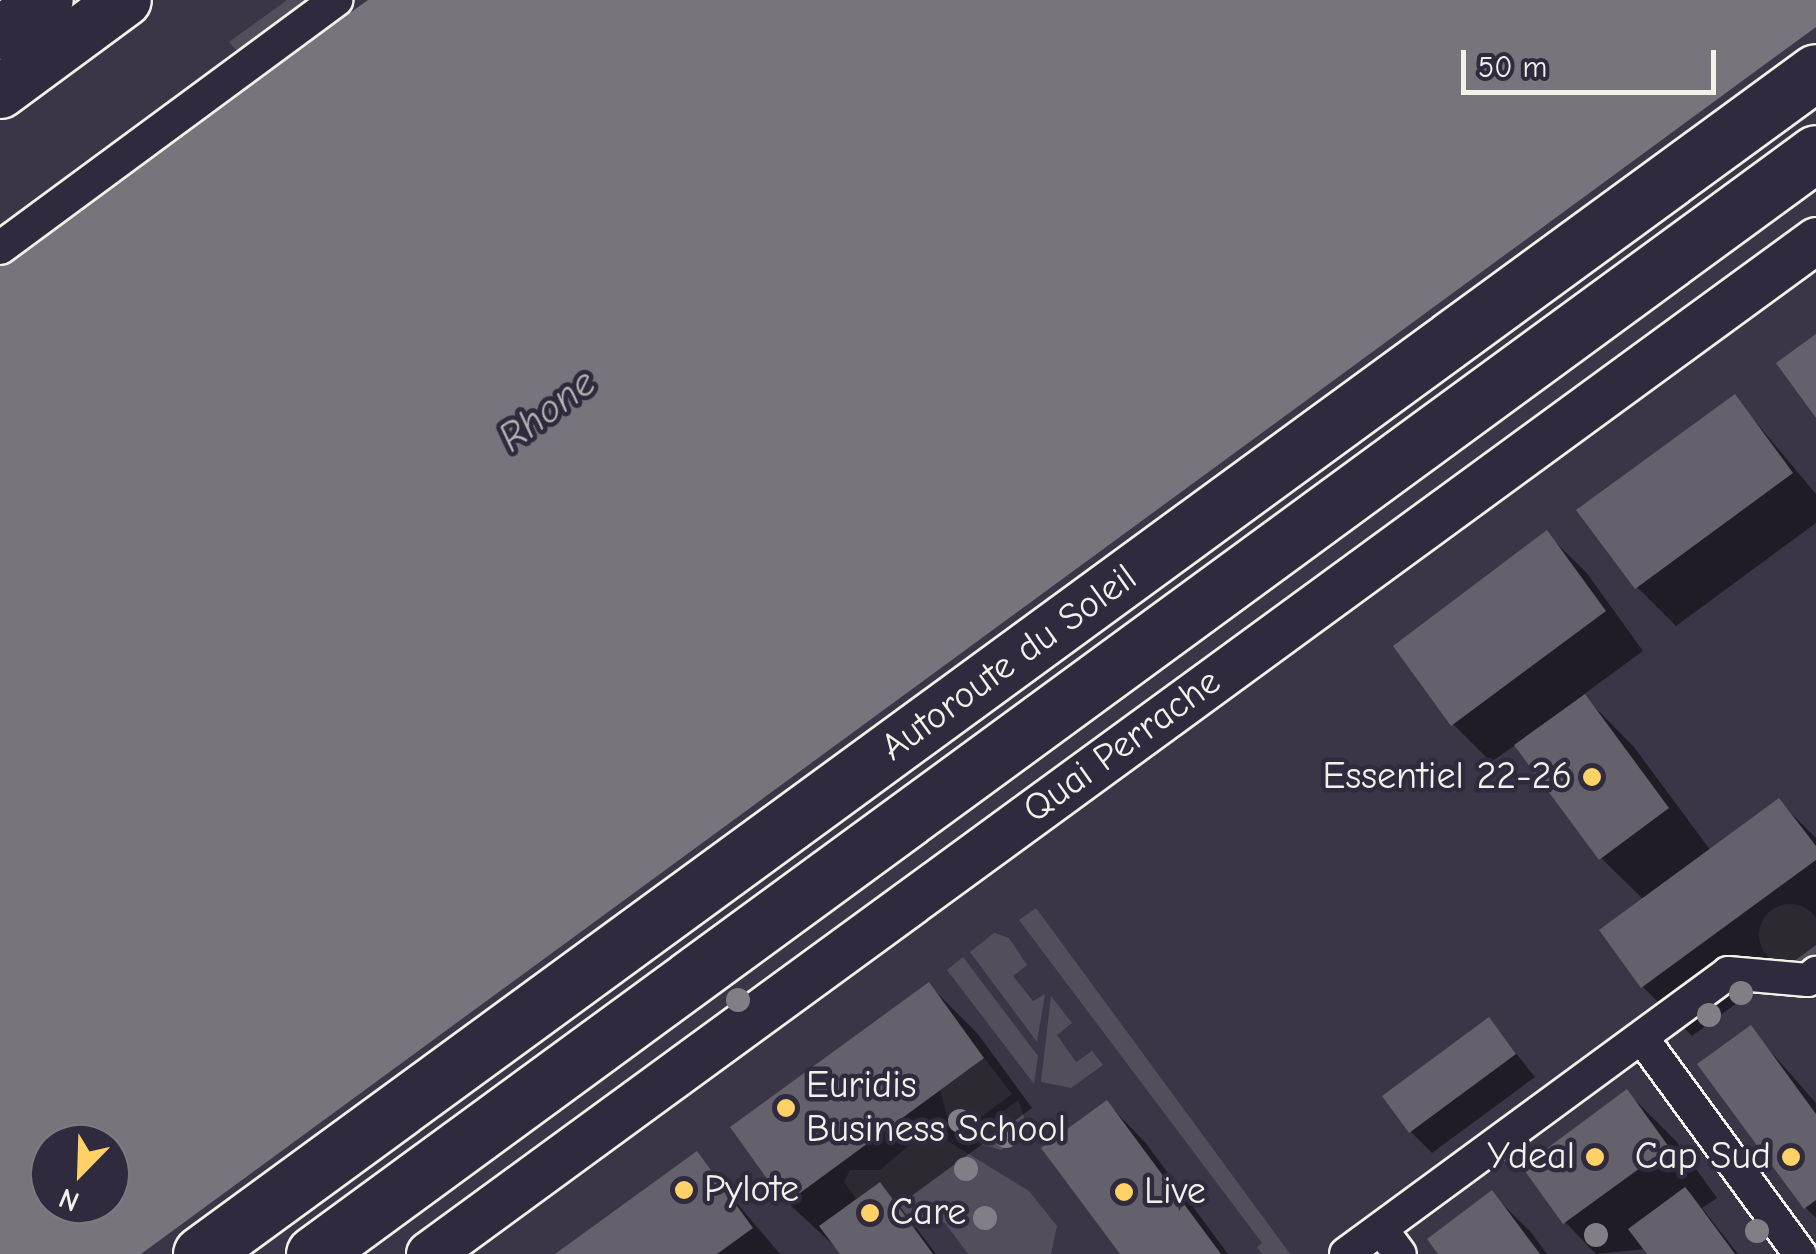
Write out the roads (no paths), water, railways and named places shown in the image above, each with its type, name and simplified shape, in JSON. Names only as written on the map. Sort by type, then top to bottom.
[{"type":"highway","name":"Autoroute du Soleil","points":[[202,1254],[1816,72]]},
{"type":"highway","name":"Autoroute du Soleil","points":[[314,1254],[1816,153]]},
{"type":"main road","points":[[0,33],[47,0]]},
{"type":"main road","points":[[0,92],[124,0]]},
{"type":"street","points":[[0,248],[336,0]]},
{"type":"street","name":"Quai Perrache","points":[[431,1254],[1816,240]]},
{"type":"street","points":[[1346,1254],[1390,1241],[1728,973],[1808,980],[1816,973]]},
{"type":"street","points":[[1642,1038],[1800,1254]]},
{"type":"water","name":"Rhone","points":[[368,0],[1816,0],[1816,27],[141,1254],[0,1254],[0,264]]},
{"type":"place","name":"Essentiel 22-26","points":[[1592,777]]},
{"type":"place","name":"Euridis Business School","points":[[786,1108]]},
{"type":"place","name":"Ydeal","points":[[1595,1157]]},
{"type":"place","name":"Cap Sud","points":[[1791,1157]]},
{"type":"place","name":"Pylote","points":[[684,1190]]},
{"type":"place","name":"Live","points":[[1124,1192]]},
{"type":"place","name":"Care","points":[[870,1213]]}]
